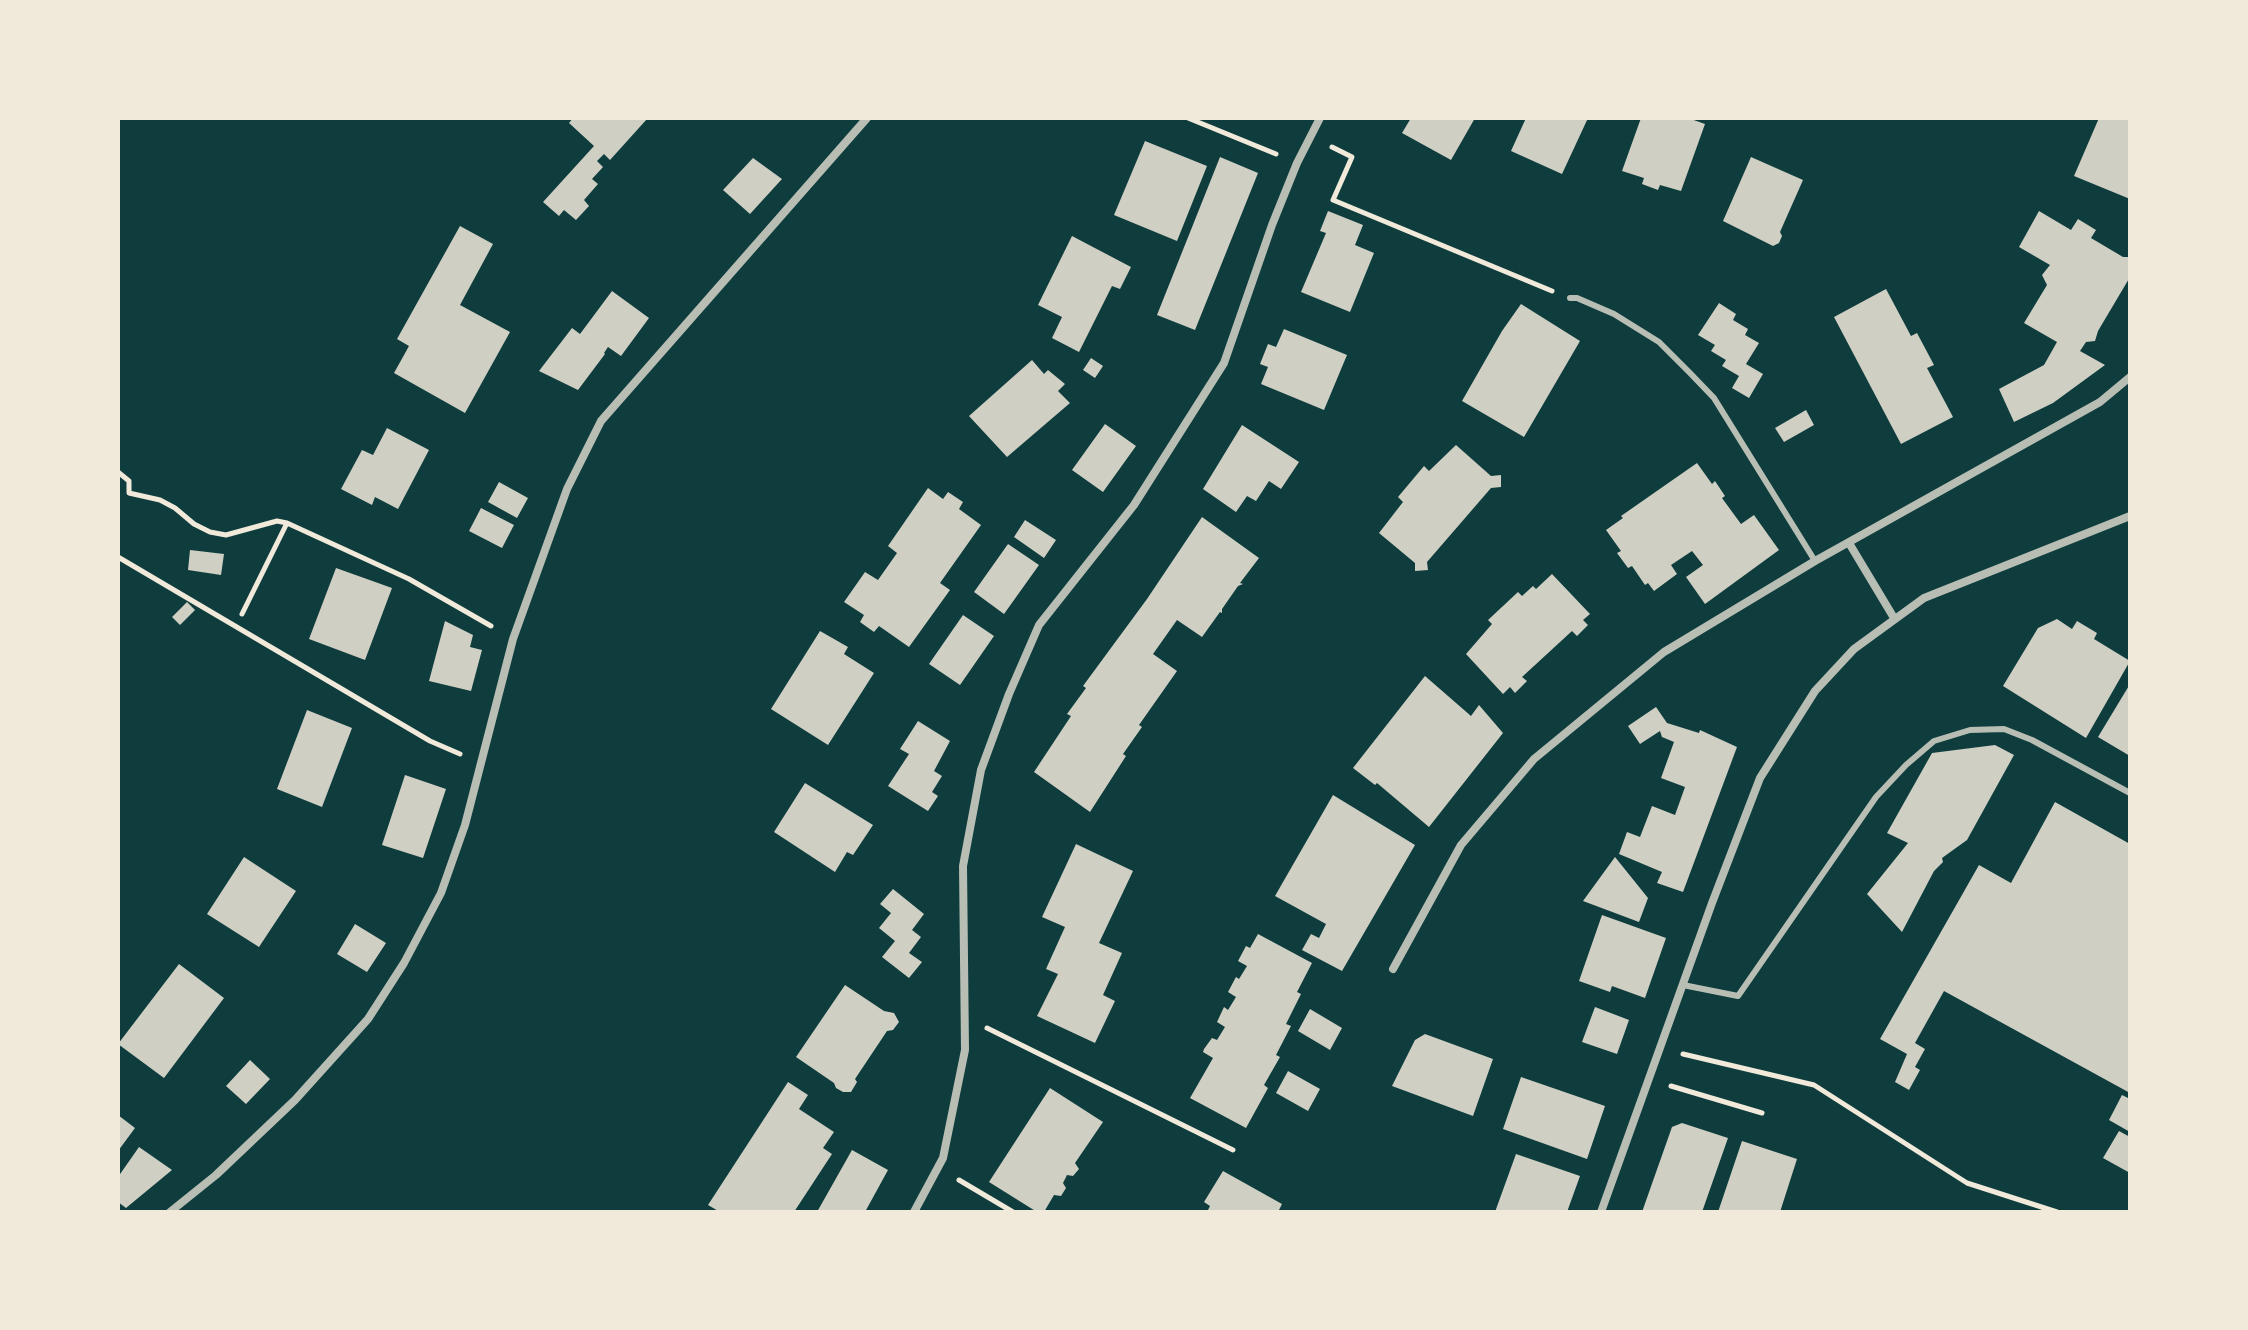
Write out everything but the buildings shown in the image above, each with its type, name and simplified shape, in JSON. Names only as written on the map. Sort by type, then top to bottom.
[{"type":"street","points":[[170,1212],[216,1175],[295,1100],[368,1019],[404,963],[441,893],[465,825],[513,639],[567,489],[601,421],[867,118]]},
{"type":"street","points":[[914,1212],[943,1158],[965,1050],[963,866],[981,770],[1009,694],[1039,625],[1134,505],[1224,363],[1272,225],[1320,118]]},
{"type":"street","points":[[1393,969],[1461,845],[1534,759],[1664,652],[1815,561],[2100,402],[2130,377]]},
{"type":"street","points":[[1601,1212],[1760,778],[1815,691],[1854,649],[1924,598],[2130,516]]},
{"type":"street","points":[[1849,543],[1894,618]]},
{"type":"lane","points":[[1570,298],[1614,314],[1659,342],[1714,398],[1815,561]]},
{"type":"lane","points":[[1683,985],[1738,996],[1876,797],[1934,741],[1970,730],[2004,729],[2032,740],[2130,793]]},
{"type":"path","points":[[1188,118],[1268,151]]},
{"type":"path","points":[[1310,137],[1352,157],[1333,200],[1570,298]]},
{"type":"path","points":[[118,472],[129,481],[129,493],[160,500],[210,532],[226,535],[277,521],[287,523],[409,579],[513,639]]},
{"type":"path","points":[[242,614],[287,523]]},
{"type":"path","points":[[118,557],[430,741],[481,763]]},
{"type":"path","points":[[965,1017],[1233,1150]]},
{"type":"path","points":[[1661,1049],[1814,1085],[1967,1183],[2057,1212]]},
{"type":"path","points":[[1651,1080],[1762,1113]]},
{"type":"path","points":[[938,1167],[1013,1212]]}]
